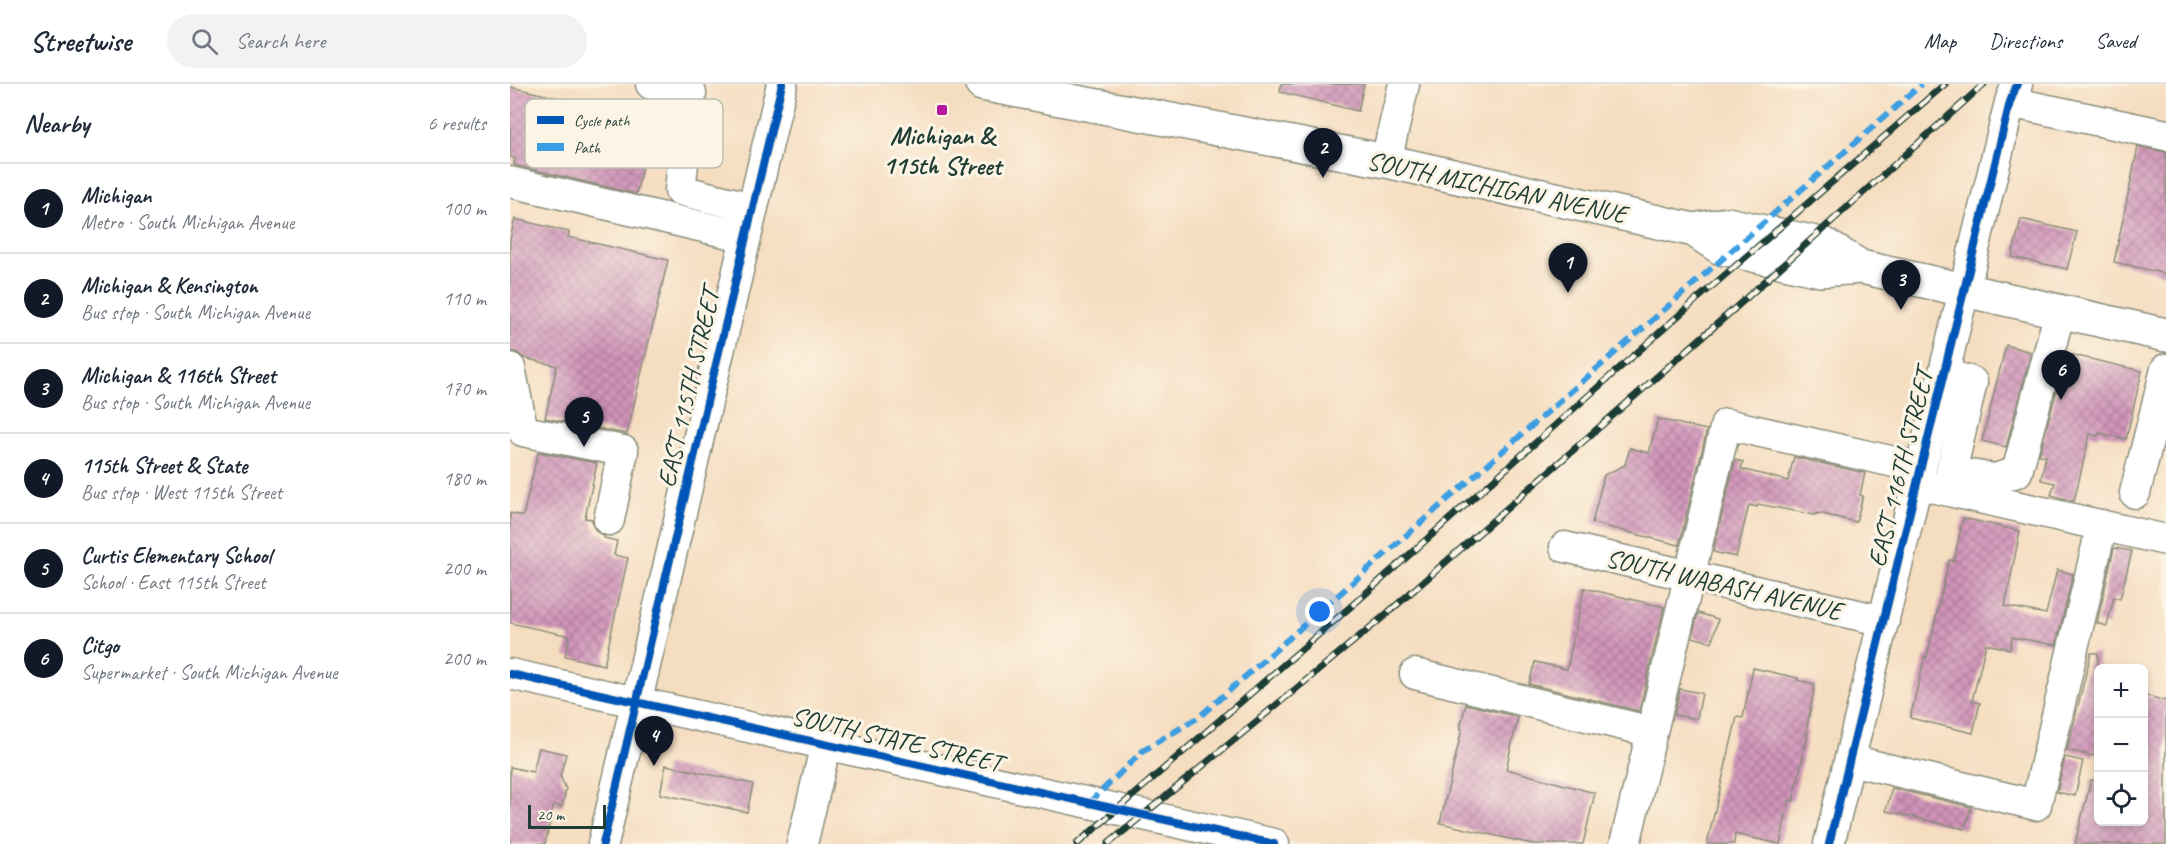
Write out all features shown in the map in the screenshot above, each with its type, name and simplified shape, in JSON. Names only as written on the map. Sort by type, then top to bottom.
[{"type":"main road","name":"SOUTH MICHIGAN AVENUE","points":[[982,84],[1386,161],[1694,230],[1727,224],[1825,245],[1861,267],[2166,334]]},
{"type":"street","points":[[652,84],[691,93],[690,99]]},
{"type":"street","name":"EAST 115TH STREET","points":[[603,844],[782,84]]},
{"type":"street","points":[[1386,161],[1404,84]]},
{"type":"street","points":[[2013,90],[2166,135]]},
{"type":"street","name":"EAST 116TH STREET","points":[[1829,844],[2013,90]]},
{"type":"street","points":[[682,168],[680,190],[752,208]]},
{"type":"street","points":[[510,182],[746,237]]},
{"type":"street","points":[[1944,374],[1972,382],[1951,472],[1995,478],[2017,472],[2060,311]]},
{"type":"street","points":[[510,368],[523,431],[623,451],[609,519]]},
{"type":"street","points":[[2135,493],[2166,369]]},
{"type":"street","points":[[1625,844],[1726,424],[2102,525],[2166,540]]},
{"type":"street","points":[[1850,760],[2036,805],[2102,525]]},
{"type":"street","name":"SOUTH WABASH AVENUE","points":[[1565,547],[1884,621]]},
{"type":"street","name":"SOUTH STATE STREET","points":[[510,674],[1274,844]]},
{"type":"street","points":[[1415,674],[1652,732]]},
{"type":"street","points":[[802,844],[826,744]]},
{"type":"building","points":[[1281,84],[1364,84],[1358,111],[1280,92]]},
{"type":"building","points":[[510,87],[564,99],[525,99],[525,168],[514,165],[515,158],[510,157]]},
{"type":"building","points":[[2138,147],[2166,152],[2166,274],[2114,262]]},
{"type":"building","points":[[527,168],[642,168],[636,194]]},
{"type":"building","points":[[515,219],[569,232],[568,237],[668,260],[627,434],[545,418],[557,366],[524,358],[510,351],[510,239]]},
{"type":"building","points":[[2021,219],[2077,232],[2067,269],[2012,257]]},
{"type":"building","points":[[2006,345],[2031,352],[2006,447],[1982,441]]},
{"type":"building","points":[[2073,355],[2142,371],[2126,439],[2099,433],[2098,436],[2090,434],[2074,501],[2051,495],[2055,483],[2041,480],[2046,456],[2039,455],[2065,360],[2072,361]]},
{"type":"building","points":[[1658,419],[1707,430],[1679,545],[1592,523],[1604,475],[1625,465],[1630,448],[1649,453]]},
{"type":"building","points":[[538,452],[597,463],[585,518],[592,519],[593,526],[604,538],[617,541],[614,555],[628,558],[604,665],[565,656],[570,636],[510,623],[510,513],[523,516]]},
{"type":"building","points":[[1794,457],[1865,473],[1860,495],[1863,496],[1856,522],[1819,513],[1814,515],[1758,504],[1757,507],[1749,505],[1736,557],[1713,552],[1735,460],[1743,462],[1741,469],[1788,481]]},
{"type":"building","points":[[1963,518],[2020,531],[2005,606],[2046,614],[2057,570],[2073,574],[2056,645],[2012,637],[2010,649],[1986,644],[1972,701],[1980,703],[1973,733],[1910,718],[1925,656],[1927,657],[1949,560],[1954,561]]},
{"type":"building","points":[[2114,548],[2132,551],[2120,599],[2114,597],[2107,626],[2097,623]]},
{"type":"building","points":[[1584,588],[1664,607],[1639,711],[1529,684],[1535,662],[1567,669]]},
{"type":"building","points":[[1698,613],[1718,619],[1712,642],[1692,637]]},
{"type":"building","points":[[2091,653],[2098,653],[2098,664],[2094,664],[2093,756],[2067,750]]},
{"type":"building","points":[[1753,668],[1815,684],[1806,732],[1808,733],[1793,801],[1789,800],[1780,844],[1735,834],[1734,844],[1707,844],[1737,717],[1743,718]]},
{"type":"building","points":[[1680,689],[1702,693],[1697,719],[1674,715]]},
{"type":"building","points":[[2148,696],[2166,701],[2166,844],[2075,844],[2091,780],[2094,780],[2094,826],[2148,826]]},
{"type":"building","points":[[1466,704],[1518,717],[1506,769],[1595,793],[1583,844],[1532,844],[1440,823]]},
{"type":"building","points":[[539,748],[566,754],[560,776],[566,789],[562,807],[555,805],[553,807],[545,844],[510,844],[510,767],[533,772]]},
{"type":"building","points":[[2065,757],[2083,761],[2075,796],[2057,792]]},
{"type":"building","points":[[666,765],[753,784],[747,812],[660,794]]},
{"type":"building","points":[[1892,788],[1971,807],[1965,829],[1886,811]]},
{"type":"railway","points":[[1077,844],[1945,84]]},
{"type":"railway","points":[[1108,844],[1383,617],[1733,310],[1984,84]]},
{"type":"marked path","points":[[1089,803],[1144,750],[1199,717],[1922,84]]},
{"type":"cycle path","points":[[603,844],[782,84]]},
{"type":"cycle path","points":[[1829,844],[2010,102],[2017,84]]},
{"type":"cycle path","points":[[510,674],[1274,844]]},
{"type":"place","name":"Michigan & 115th Street","points":[[942,110]]},
{"type":"place","name":"Michigan & Kensington","points":[[1323,178]]},
{"type":"place","name":"Michigan","points":[[1568,293]]},
{"type":"place","name":"Michigan & 116th Street","points":[[1901,310]]},
{"type":"place","name":"Citgo","points":[[2061,400]]},
{"type":"place","name":"Curtis Elementary School","points":[[584,447]]},
{"type":"place","name":"115th Street & State","points":[[654,766]]}]
